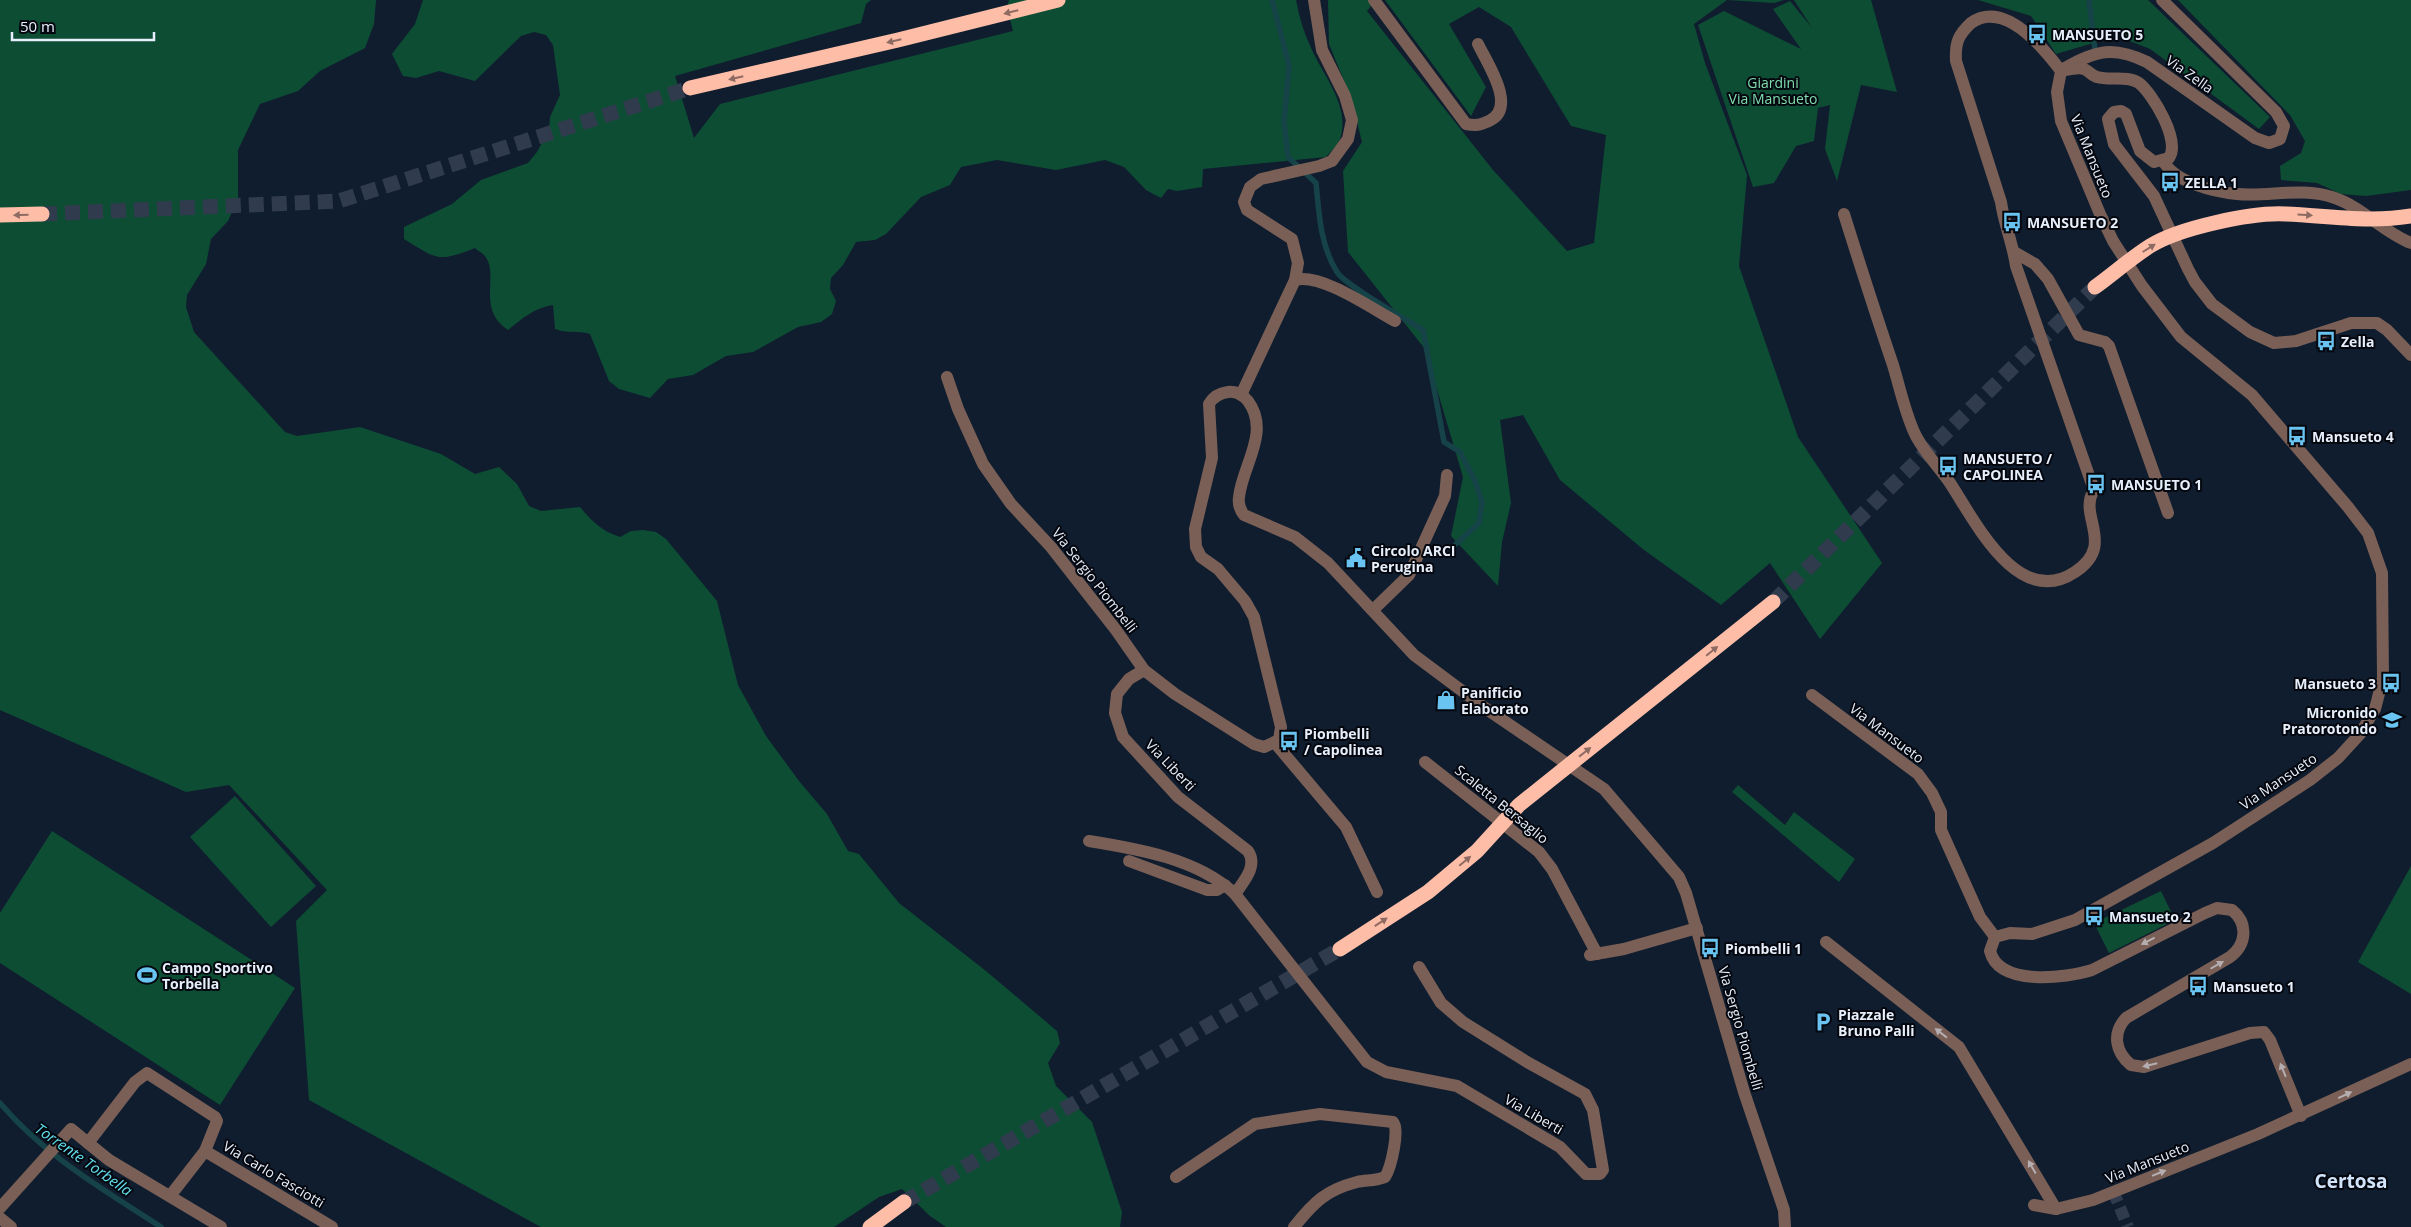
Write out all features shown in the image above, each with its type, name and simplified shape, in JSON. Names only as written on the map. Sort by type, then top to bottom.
[{"type":"highway","points":[[690,88],[942,30],[1058,0]]},
{"type":"highway","points":[[0,215],[42,214]]},
{"type":"highway","points":[[2095,287],[2151,245],[2194,230],[2238,218],[2283,214],[2382,221],[2411,216]]},
{"type":"highway","points":[[1340,949],[1428,892],[1477,851],[1519,804],[1773,602]]},
{"type":"highway","points":[[870,1227],[904,1202]]},
{"type":"street","points":[[1314,0],[1322,50],[1345,96],[1352,120],[1348,139],[1332,161],[1319,166],[1261,179],[1250,187],[1244,202],[1247,210],[1292,239],[1298,263],[1295,280],[1241,395],[1224,393],[1215,397],[1209,404],[1212,458],[1194,535],[1201,557],[1218,569],[1245,600],[1254,617],[1282,727],[1281,737],[1275,743],[1346,827],[1377,892]]},
{"type":"street","points":[[1374,0],[1466,124],[1478,126],[1494,119],[1502,108],[1502,95],[1478,44]]},
{"type":"street","name":"Via Zella","points":[[2061,70],[2096,53],[2115,51],[2132,55],[2147,62],[2255,138],[2269,144],[2280,139],[2284,126],[2276,112],[2162,0]]},
{"type":"street","points":[[1844,214],[1915,435],[1993,548],[2013,569],[2028,578],[2047,582],[2075,572],[2094,552],[2096,538],[2089,503],[2094,490],[2016,266],[2014,252],[1956,60],[1956,43],[1962,32],[1975,20],[1993,16],[2012,20],[2027,32],[2061,70],[2083,69],[2097,77],[2129,79],[2138,83],[2157,108],[2171,136],[2172,154],[2163,160],[2154,162],[2140,151],[2126,114],[2120,111],[2111,113],[2109,122],[2114,144],[2154,196],[2195,282],[2212,304],[2250,332],[2274,343],[2296,340],[2351,323],[2378,323],[2411,355]]},
{"type":"street","name":"Via Mansueto","points":[[1812,695],[1918,774],[1932,793],[1941,812],[1941,830],[1980,917],[1995,938],[2010,933],[2032,934],[2075,920],[2213,843],[2310,780],[2338,758],[2360,734],[2375,709],[2383,678],[2382,573],[2368,533],[2252,395],[2181,336],[2142,286],[2113,240],[2100,214],[2061,121],[2057,92],[2061,70]]},
{"type":"street","points":[[2163,160],[2171,172],[2192,184],[2236,194],[2316,192],[2331,196],[2342,200],[2395,237],[2411,243]]},
{"type":"street","points":[[2014,252],[2035,264],[2048,279],[2079,335],[2105,342],[2109,346],[2168,513]]},
{"type":"street","points":[[1295,280],[1305,277],[1320,282],[1394,321]]},
{"type":"street","name":"Via Sergio Piombelli","points":[[946,377],[958,410],[983,464],[1011,504],[1051,546],[1116,630],[1144,670],[1175,694],[1254,744],[1264,746],[1275,743]]},
{"type":"street","name":"Via Sergio Piombelli","points":[[1241,395],[1250,405],[1257,427],[1256,440],[1239,496],[1241,511],[1244,516],[1295,537],[1328,563],[1414,655],[1485,708],[1604,789],[1679,877],[1697,928],[1744,1092],[1784,1210],[1785,1227]]},
{"type":"street","points":[[1373,610],[1410,575],[1446,496],[1447,475]]},
{"type":"street","name":"Via Liberti","points":[[1144,670],[1129,680],[1117,694],[1114,713],[1123,737],[1178,797],[1248,850],[1252,861],[1250,871],[1235,894]]},
{"type":"street","name":"Scaletta Bersaglio","points":[[1425,762],[1539,852],[1552,869],[1594,954],[1697,928]]},
{"type":"street","name":"Via Liberti","points":[[1090,842],[1172,860],[1200,869],[1225,885],[1235,894],[1367,1062],[1386,1072],[1457,1086],[1560,1147],[1586,1174],[1600,1174],[1603,1170],[1593,1110],[1585,1094],[1527,1062],[1463,1022],[1441,1003],[1419,967]]},
{"type":"street","points":[[1129,862],[1207,890],[1217,890],[1225,885]]},
{"type":"street","points":[[1995,938],[1990,951],[1992,958],[2003,968],[2034,977],[2074,975],[2092,970],[2204,913],[2217,908],[2232,910],[2241,920],[2243,928],[2244,936],[2240,948],[2230,957],[2126,1018],[2116,1032],[2118,1048],[2131,1064],[2144,1067],[2250,1033],[2264,1032],[2270,1040],[2301,1116]]},
{"type":"street","points":[[1826,942],[1959,1047],[2056,1209]]},
{"type":"street","name":"Via Mansueto","points":[[2034,1205],[2056,1209],[2071,1207],[2114,1192],[2301,1116],[2411,1064]]},
{"type":"street","name":"Via Carlo Fasciotti","points":[[88,1143],[135,1082],[147,1072],[215,1117],[217,1121],[206,1151],[332,1227]]},
{"type":"street","points":[[1176,1177],[1246,1128],[1255,1124],[1320,1114],[1393,1122],[1397,1129],[1389,1169],[1385,1177],[1358,1182],[1329,1192],[1314,1203],[1294,1227]]},
{"type":"street","points":[[0,1208],[71,1129],[109,1160],[221,1227]]},
{"type":"street","points":[[170,1196],[206,1151]]},
{"type":"street","points":[[0,1218],[11,1227]]},
{"type":"green space","points":[[0,0],[376,0],[374,24],[365,48],[320,71],[298,91],[260,104],[238,150],[238,198],[228,221],[211,239],[206,264],[187,295],[186,307],[194,332],[285,432],[297,436],[360,427],[441,454],[475,474],[499,467],[517,484],[529,506],[541,511],[580,507],[597,525],[613,535],[620,537],[631,531],[643,530],[656,532],[666,539],[717,601],[738,685],[766,736],[799,781],[827,814],[848,851],[859,854],[899,903],[986,971],[1057,1031],[1060,1043],[1048,1063],[1056,1086],[1092,1122],[1122,1212],[1120,1227],[946,1227],[930,1216],[902,1189],[879,1197],[834,1227],[541,1227],[309,1100],[296,921],[327,890],[229,785],[186,792],[0,710]]},
{"type":"green space","points":[[423,0],[871,0],[866,4],[861,23],[675,76],[694,138],[720,104],[1013,31],[1007,7],[1009,0],[1296,0],[1308,42],[1339,103],[1342,127],[1339,141],[1326,157],[1203,169],[1202,187],[1177,191],[1168,189],[1161,198],[1146,190],[1124,167],[1105,160],[1056,170],[997,160],[961,167],[950,185],[921,197],[886,234],[875,240],[856,242],[843,265],[831,278],[830,289],[836,301],[832,314],[821,322],[798,327],[753,352],[726,356],[693,375],[668,379],[650,398],[619,389],[609,381],[590,334],[555,329],[553,305],[534,311],[508,330],[498,321],[490,302],[489,263],[484,255],[475,248],[453,256],[438,257],[431,255],[404,239],[404,227],[452,204],[481,180],[528,163],[537,152],[549,130],[550,117],[560,95],[553,45],[546,35],[534,32],[521,36],[475,81],[439,71],[416,78],[403,76],[392,54],[415,24]]},
{"type":"green space","points":[[1328,0],[1376,0],[1367,11],[1493,170],[1567,251],[1594,243],[1606,135],[1571,126],[1511,27],[1479,7],[1449,24],[1486,87],[1471,116],[1385,0],[1727,0],[1694,24],[1705,63],[1747,175],[1739,266],[1798,437],[1882,563],[1820,639],[1770,563],[1721,605],[1644,550],[1560,480],[1523,415],[1500,420],[1511,503],[1502,542],[1498,586],[1451,536],[1463,477],[1425,349],[1348,252],[1343,171],[1362,142],[1351,98],[1329,44]]},
{"type":"green space","points":[[1727,0],[1784,0],[1774,3]]},
{"type":"green space","name":"Giardini Via Mansueto","points":[[1794,0],[1871,0],[1897,92],[1861,85],[1837,181],[1825,149],[1830,105],[1818,108],[1814,141],[1796,146],[1774,183],[1753,187],[1698,25],[1724,11],[1801,49],[1773,9],[1790,1],[1812,28]]},
{"type":"green space","points":[[1978,0],[2148,0],[2270,117],[2259,129],[2150,49],[2117,36],[2056,54],[2031,16]]},
{"type":"green space","points":[[2178,0],[2411,0],[2411,190],[2366,196],[2341,194],[2317,183],[2281,180],[2280,166],[2301,153],[2305,141],[2290,115]]},
{"type":"green space","points":[[1738,785],[1785,825],[1794,812],[1855,859],[1839,882],[1732,792]]},
{"type":"green space","points":[[235,796],[316,886],[271,927],[190,837]]},
{"type":"green space","name":"Campo Sportivo Torbella","points":[[52,831],[295,988],[220,1105],[0,963],[0,913]]},
{"type":"green space","points":[[2411,866],[2411,994],[2358,962]]},
{"type":"green space","points":[[2161,891],[2175,920],[2109,953],[2094,923]]},
{"type":"waterway","points":[[1272,0],[1289,65],[1284,122],[1288,157],[1316,183],[1321,229],[1331,262],[1337,272],[1352,285],[1423,330],[1444,442],[1460,452],[1475,481],[1482,502],[1479,523],[1456,544]]},
{"type":"waterway","points":[[2089,0],[2095,50]]},
{"type":"waterway","name":"Torrente Torbella","points":[[0,1103],[36,1140],[56,1156],[161,1227]]},
{"type":"tunnel","points":[[42,214],[339,201],[690,88]]},
{"type":"tunnel","points":[[1773,602],[2095,287]]},
{"type":"tunnel","points":[[904,1202],[1340,949]]},
{"type":"tunnel","points":[[2113,1191],[2128,1227]]},
{"type":"place","name":"MANSUETO 5","points":[[2037,34]]},
{"type":"place","name":"ZELLA 1","points":[[2170,182]]},
{"type":"place","name":"MANSUETO 2","points":[[2012,222]]},
{"type":"place","name":"Zella","points":[[2326,341]]},
{"type":"place","name":"Mansueto 4","points":[[2297,436]]},
{"type":"place","name":"MANSUETO / CAPOLINEA","points":[[1948,466]]},
{"type":"place","name":"MANSUETO 1","points":[[2096,484]]},
{"type":"place","name":"Circolo ARCI Perugina","points":[[1356,558]]},
{"type":"place","name":"Mansueto 3","points":[[2391,683]]},
{"type":"place","name":"Panificio Elaborato","points":[[1446,700]]},
{"type":"place","name":"Micronido Pratorotondo","points":[[2392,720]]},
{"type":"place","name":"Piombelli / Capolinea","points":[[1289,741]]},
{"type":"place","name":"Mansueto 2","points":[[2094,916]]},
{"type":"place","name":"Piombelli 1","points":[[1710,948]]},
{"type":"place","name":"Campo Sportivo Torbella","points":[[147,975]]},
{"type":"place","name":"Mansueto 1","points":[[2198,986]]},
{"type":"place","name":"Piazzale Bruno Palli","points":[[1823,1022]]},
{"type":"district","name":"Certosa","points":[[2351,1181]]}]
